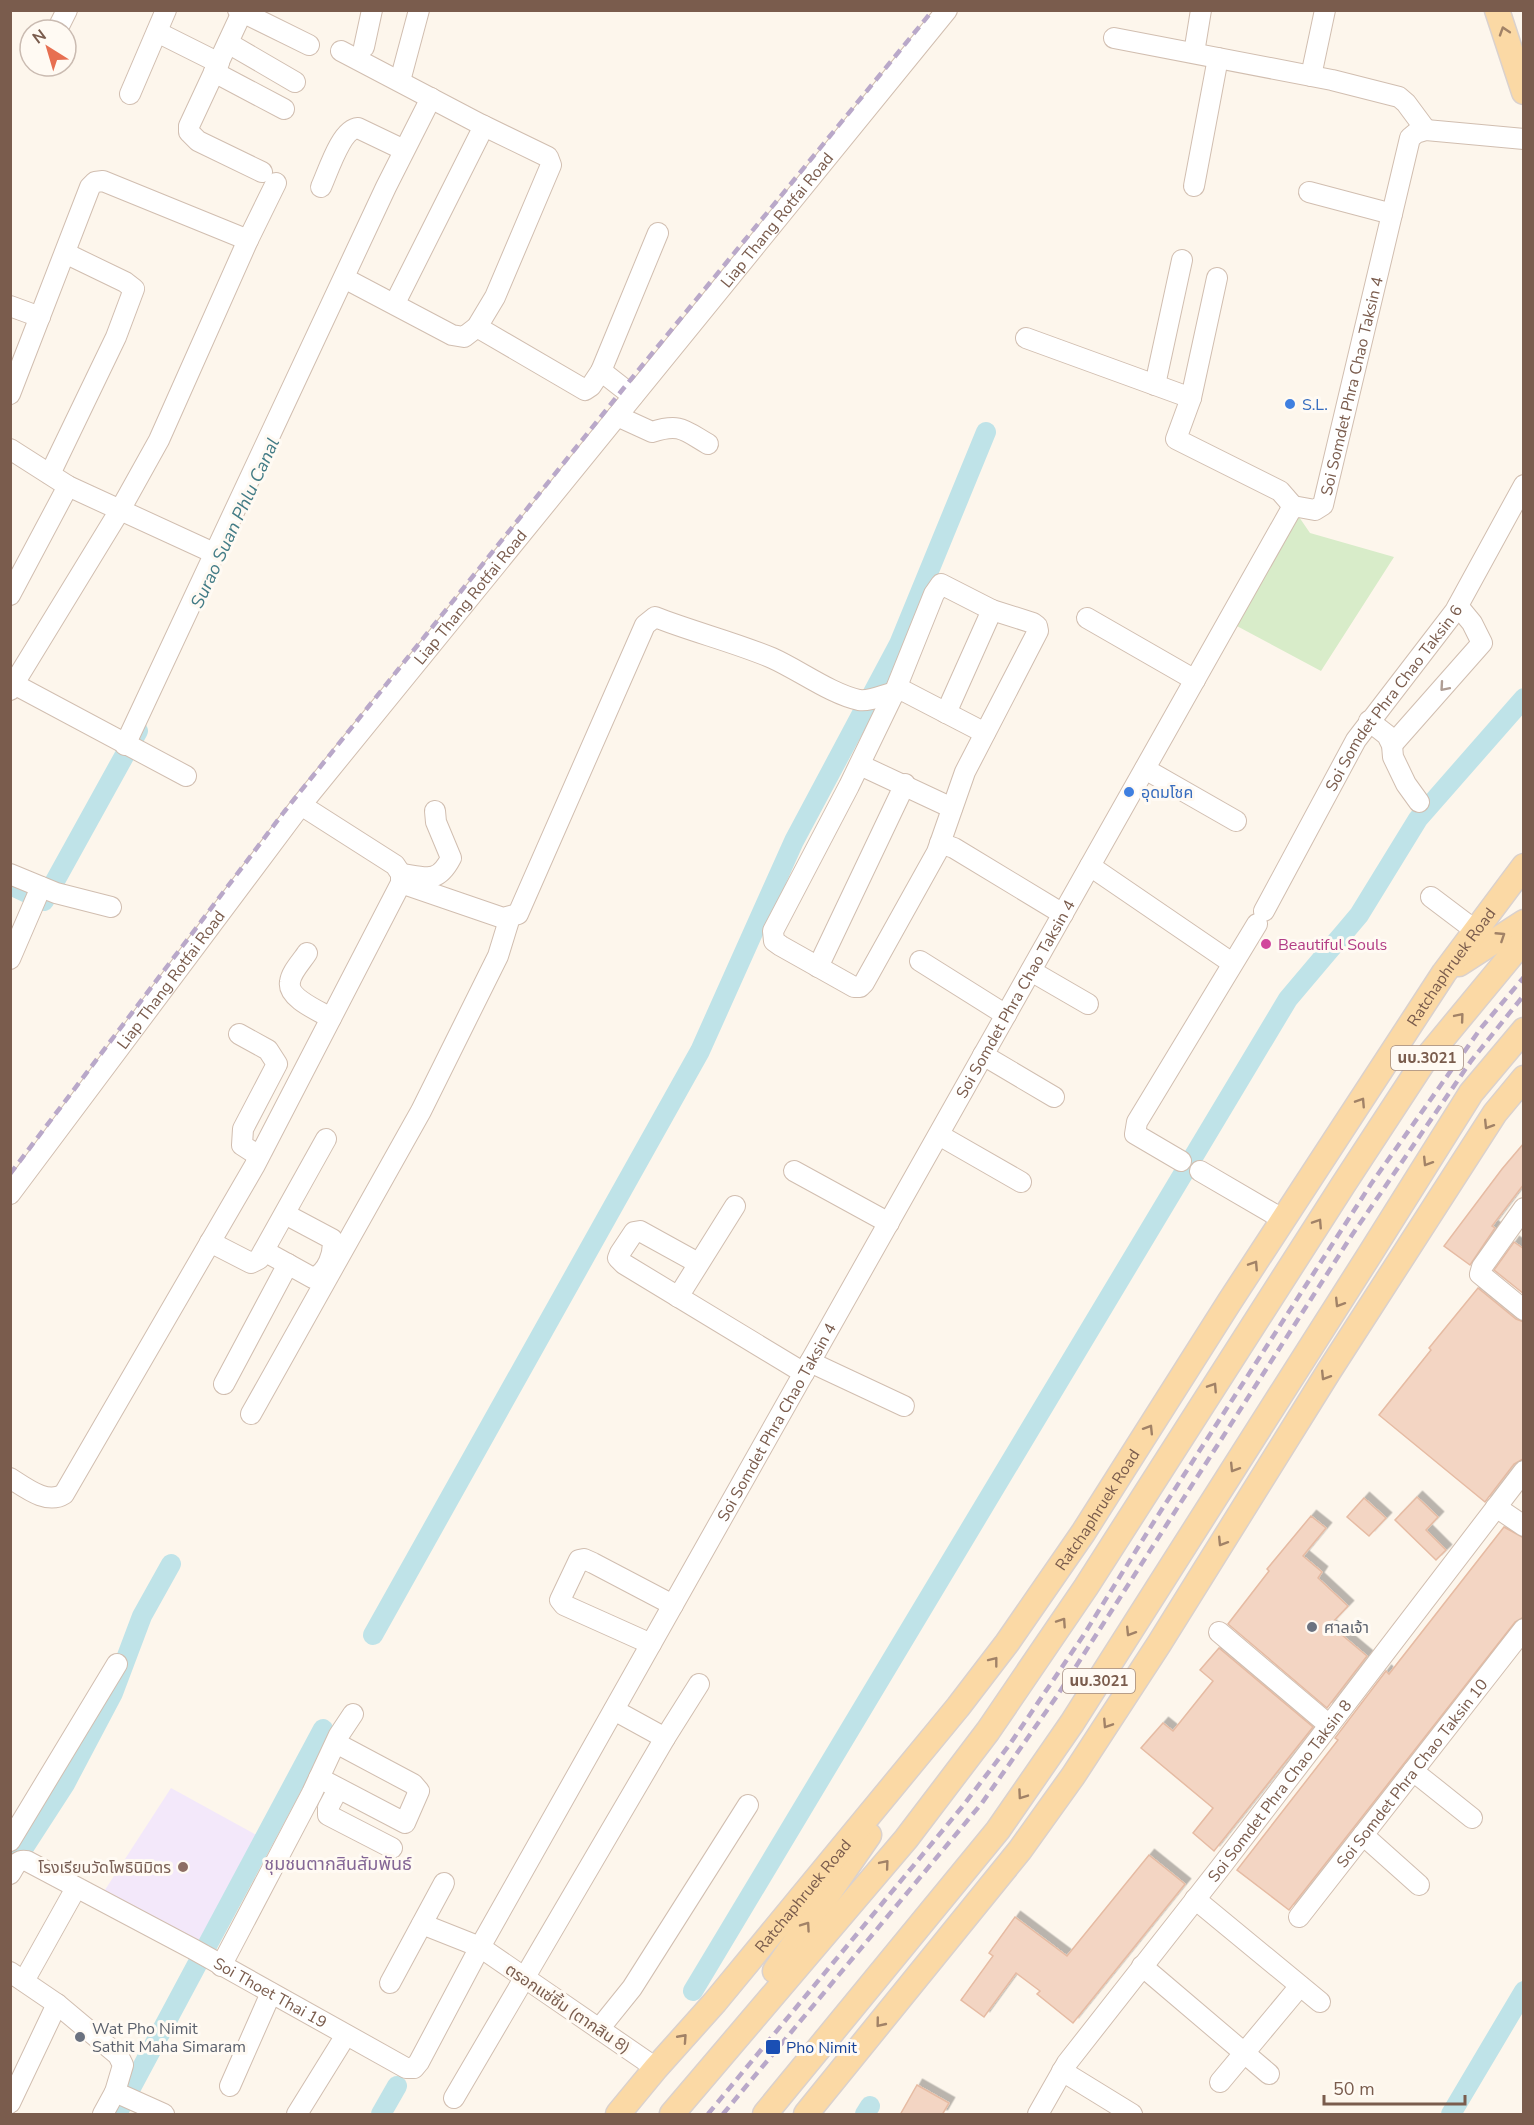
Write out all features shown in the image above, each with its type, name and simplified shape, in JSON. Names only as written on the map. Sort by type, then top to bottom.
[{"type":"main road","points":[[1497,10],[1524,92]]},
{"type":"main road","name":"Ratchaphruek Road","points":[[618,2115],[715,2002],[1007,1643],[1052,1580],[1444,973],[1524,866]]},
{"type":"main road","points":[[1444,973],[1524,922]]},
{"type":"main road","name":"Ratchaphruek Road","points":[[672,2115],[906,1839],[988,1731],[1086,1587],[1342,1185],[1424,1061],[1524,940]]},
{"type":"main road","name":"นบ.3021","points":[[765,2115],[998,1830],[1072,1723],[1471,1093],[1524,1030]]},
{"type":"main road","name":"นบ.3021","points":[[806,2115],[1020,1850],[1073,1776],[1495,1113],[1524,1078]]},
{"type":"main road","points":[[702,2078],[957,1707]]},
{"type":"main road","points":[[791,2082],[969,1912]]},
{"type":"street","points":[[130,93],[166,10]]},
{"type":"street","points":[[364,47],[372,10]]},
{"type":"street","points":[[400,81],[419,10]]},
{"type":"street","name":"Liap Thang Rotfai Road","points":[[10,1194],[301,804],[947,10]]},
{"type":"street","points":[[1194,53],[1201,10]]},
{"type":"street","points":[[1311,76],[1325,10]]},
{"type":"street","points":[[186,776],[12,685],[120,510],[159,440],[248,240],[269,177],[198,141],[189,132],[189,126],[241,11],[309,45]]},
{"type":"street","points":[[157,32],[284,109]]},
{"type":"street","points":[[1114,38],[1311,76],[1399,97],[1426,130],[1524,139]]},
{"type":"street","points":[[228,43],[295,82]]},
{"type":"street","points":[[341,51],[548,157],[551,165],[495,297],[477,327],[464,337],[452,336],[395,303],[347,279]]},
{"type":"street","points":[[1194,186],[1218,58]]},
{"type":"street","points":[[129,746],[216,554],[347,279],[404,150],[431,98]]},
{"type":"street","points":[[395,303],[484,126]]},
{"type":"street","points":[[321,187],[343,137],[354,129],[358,128],[404,150]]},
{"type":"street","name":"Soi Somdet Phra Chao Taksin 4","points":[[480,1947],[1293,506],[1315,510],[1323,505],[1410,138],[1416,132],[1426,130]]},
{"type":"street","points":[[10,394],[90,187],[95,182],[103,181],[248,240]]},
{"type":"street","points":[[1309,192],[1392,214]]},
{"type":"street","points":[[477,327],[585,390],[591,386],[601,371],[658,233]]},
{"type":"street","points":[[50,474],[116,337],[134,289],[125,282],[65,253]]},
{"type":"street","points":[[1155,385],[1182,260]]},
{"type":"street","points":[[1217,278],[1191,398],[1176,439],[1280,491],[1293,506]]},
{"type":"street","points":[[10,306],[40,317]]},
{"type":"street","points":[[1026,338],[1191,398]]},
{"type":"street","points":[[601,371],[633,396]]},
{"type":"street","points":[[616,416],[652,432],[667,427],[679,427],[708,444]]},
{"type":"street","points":[[10,449],[68,486],[216,554]]},
{"type":"street","name":"Soi Somdet Phra Chao Taksin 6","points":[[1181,1161],[1135,1134],[1137,1122],[1260,918],[1356,740],[1458,606],[1524,485]]},
{"type":"street","points":[[10,596],[68,486]]},
{"type":"street","points":[[941,584],[992,610],[1033,622],[1038,631],[966,772],[937,852],[864,983],[860,987],[854,987],[774,941],[773,932],[860,765],[878,696],[934,594],[941,584]]},
{"type":"street","points":[[1392,745],[1482,643],[1472,623],[1458,606]]},
{"type":"street","points":[[946,712],[992,610]]},
{"type":"street","points":[[301,804],[395,865],[401,878],[503,918],[518,914],[645,625],[655,617],[763,655],[846,696],[878,696],[904,691],[985,733]]},
{"type":"street","points":[[1087,618],[1195,680]]},
{"type":"street","points":[[1369,721],[1387,735],[1392,745],[1393,757],[1406,784],[1419,802]]},
{"type":"street","points":[[860,765],[905,784],[952,808]]},
{"type":"street","points":[[1145,769],[1236,821]]},
{"type":"street","points":[[818,967],[905,784]]},
{"type":"street","points":[[401,878],[429,878],[444,871],[451,858],[436,822],[435,811]]},
{"type":"street","points":[[940,843],[954,848],[1063,914]]},
{"type":"street","points":[[1090,866],[1232,963]]},
{"type":"street","points":[[10,874],[47,889],[111,907]]},
{"type":"street","points":[[10,1478],[35,1493],[52,1497],[64,1494],[259,1156],[401,878]]},
{"type":"street","points":[[10,959],[47,889]]},
{"type":"street","points":[[1431,897],[1476,931]]},
{"type":"street","points":[[251,1414],[422,1111],[498,956],[510,917]]},
{"type":"street","points":[[307,953],[290,980],[289,988],[294,997],[331,1018]]},
{"type":"street","points":[[920,961],[1006,1015]]},
{"type":"street","points":[[1031,971],[1088,1004]]},
{"type":"street","points":[[239,1034],[268,1050],[277,1064],[241,1136],[242,1144],[259,1156]]},
{"type":"street","points":[[984,1055],[1054,1097]]},
{"type":"street","points":[[939,1135],[1022,1182]]},
{"type":"street","points":[[210,1242],[251,1263],[259,1259],[326,1139]]},
{"type":"street","points":[[794,1171],[889,1223]]},
{"type":"street","points":[[1200,1171],[1284,1220]]},
{"type":"street","points":[[678,1297],[735,1206]]},
{"type":"street","points":[[1524,1208],[1482,1267],[1480,1274],[1524,1310]]},
{"type":"street","points":[[264,1251],[313,1278],[327,1266],[334,1248],[332,1239],[285,1214]]},
{"type":"street","points":[[698,1263],[640,1231],[634,1232],[618,1258],[678,1297],[807,1368],[904,1406]]},
{"type":"street","points":[[224,1384],[288,1264]]},
{"type":"street","name":"Soi Somdet Phra Chao Taksin 8","points":[[1038,2115],[1062,2071],[1524,1471]]},
{"type":"street","points":[[1496,1507],[1524,1527]]},
{"type":"street","points":[[651,1644],[564,1605],[560,1600],[579,1560],[584,1559],[593,1563],[673,1605]]},
{"type":"street","name":"Soi Somdet Phra Chao Taksin 10","points":[[1299,1917],[1524,1629]]},
{"type":"street","points":[[1219,1632],[1329,1725]]},
{"type":"street","points":[[10,1841],[117,1664]]},
{"type":"street","points":[[454,2098],[523,1977],[699,1684]]},
{"type":"street","points":[[614,1710],[665,1738]]},
{"type":"street","points":[[216,1963],[353,1714]]},
{"type":"street","points":[[336,1743],[413,1784],[419,1791],[388,1854],[328,1815],[328,1808],[338,1788]]},
{"type":"street","points":[[1413,1771],[1472,1818]]},
{"type":"street","points":[[319,1778],[405,1823]]},
{"type":"street","points":[[599,2029],[632,1988],[748,1805]]},
{"type":"street","points":[[1363,1835],[1419,1885]]},
{"type":"street","name":"Soi Thoet Thai 19","points":[[14,1862],[76,1888],[193,1949],[406,2068],[414,2068],[419,2062],[480,1947]]},
{"type":"street","points":[[390,1983],[444,1883]]},
{"type":"street","points":[[76,1888],[17,1977],[57,2004],[118,2055],[123,2065],[123,2096],[103,2115]]},
{"type":"street","points":[[1195,1899],[1320,2002]]},
{"type":"street","name":"ตรอกแซ่ซิ้ม (ตากสิน 8)","points":[[422,1924],[480,1947],[656,2068]]},
{"type":"street","points":[[1142,1966],[1269,2074]]},
{"type":"street","points":[[1220,2082],[1300,1986]]},
{"type":"street","points":[[230,2086],[271,1993]]},
{"type":"street","points":[[10,2103],[57,2004]]},
{"type":"street","points":[[297,2115],[346,2035]]},
{"type":"street","points":[[1062,2071],[1132,2115]]},
{"type":"street","points":[[123,2096],[165,2115]]},
{"type":"shaded area","name":"โรงเรียนวัดโพธินิมิตร","points":[[171,1788],[262,1838],[199,1950],[101,1896]]},
{"type":"green space","points":[[1297,514],[1310,533],[1394,557],[1321,671],[1235,625]]},
{"type":"building","points":[[1524,1143],[1524,1184],[1492,1226],[1495,1228],[1470,1265],[1444,1246]]},
{"type":"building","points":[[1514,1242],[1524,1249],[1524,1294],[1494,1270]]},
{"type":"building","points":[[1478,1288],[1516,1319],[1524,1322],[1523,1459],[1514,1464],[1485,1502],[1379,1415]]},
{"type":"building","points":[[1417,1497],[1438,1517],[1426,1530],[1446,1550],[1436,1560],[1395,1520]]},
{"type":"building","points":[[1364,1498],[1386,1518],[1369,1536],[1347,1517]]},
{"type":"building","points":[[1311,1516],[1326,1528],[1303,1556],[1322,1572],[1318,1578],[1348,1606],[1330,1625],[1367,1656],[1327,1708],[1228,1624],[1269,1571],[1267,1569]]},
{"type":"building","points":[[1504,1527],[1524,1538],[1524,1617],[1515,1622],[1289,1910],[1237,1870],[1338,1740],[1335,1738],[1386,1671],[1389,1674]]},
{"type":"building","points":[[1219,1648],[1313,1727],[1214,1851],[1193,1833],[1213,1808],[1141,1748],[1163,1723],[1173,1731],[1213,1681],[1200,1670]]},
{"type":"building","points":[[1149,1855],[1185,1884],[1073,2023],[1037,1994],[1040,1991],[1016,1973],[984,2017],[961,2000],[993,1956],[989,1953],[1015,1917],[1067,1956]]},
{"type":"building","points":[[917,2085],[949,2103],[942,2115],[900,2115]]},
{"type":"waterway","points":[[373,1635],[700,1051],[794,841],[899,644],[986,432]]},
{"type":"waterway","points":[[693,1991],[1288,999],[1359,915],[1418,819],[1524,698]]},
{"type":"waterway","name":"Surao Suan Phlu Canal","points":[[10,885],[44,901],[138,731]]},
{"type":"waterway","points":[[10,1869],[65,1784],[113,1693],[142,1616],[171,1564]]},
{"type":"waterway","points":[[117,2114],[323,1729]]},
{"type":"waterway","points":[[1451,2114],[1524,1991]]},
{"type":"waterway","points":[[381,2114],[397,2086]]},
{"type":"waterway","points":[[865,2114],[870,2106]]},
{"type":"railway","points":[[10,1174],[284,812],[623,389],[933,10]]},
{"type":"railway","points":[[708,2114],[962,1807],[1010,1744],[1083,1636],[1371,1184],[1481,1028],[1524,977]]},
{"type":"railway","points":[[723,2114],[982,1803],[1057,1696],[1352,1235],[1471,1061],[1524,995]]},
{"type":"place","name":"S.L.","points":[[1290,404]]},
{"type":"place","name":"อุดมโชค","points":[[1129,792]]},
{"type":"place","name":"Beautiful Souls","points":[[1266,944]]},
{"type":"place","name":"ศาลเจ้า","points":[[1312,1627]]},
{"type":"place","name":"โรงเรียนวัดโพธินิมิตร","points":[[183,1867]]},
{"type":"place","name":"Wat Pho Nimit Sathit Maha Simaram","points":[[80,2037]]},
{"type":"place","name":"Pho Nimit","points":[[773,2047]]},
{"type":"district","name":"ชุมชนตากสินสัมพันธ์","points":[[338,1864]]}]
